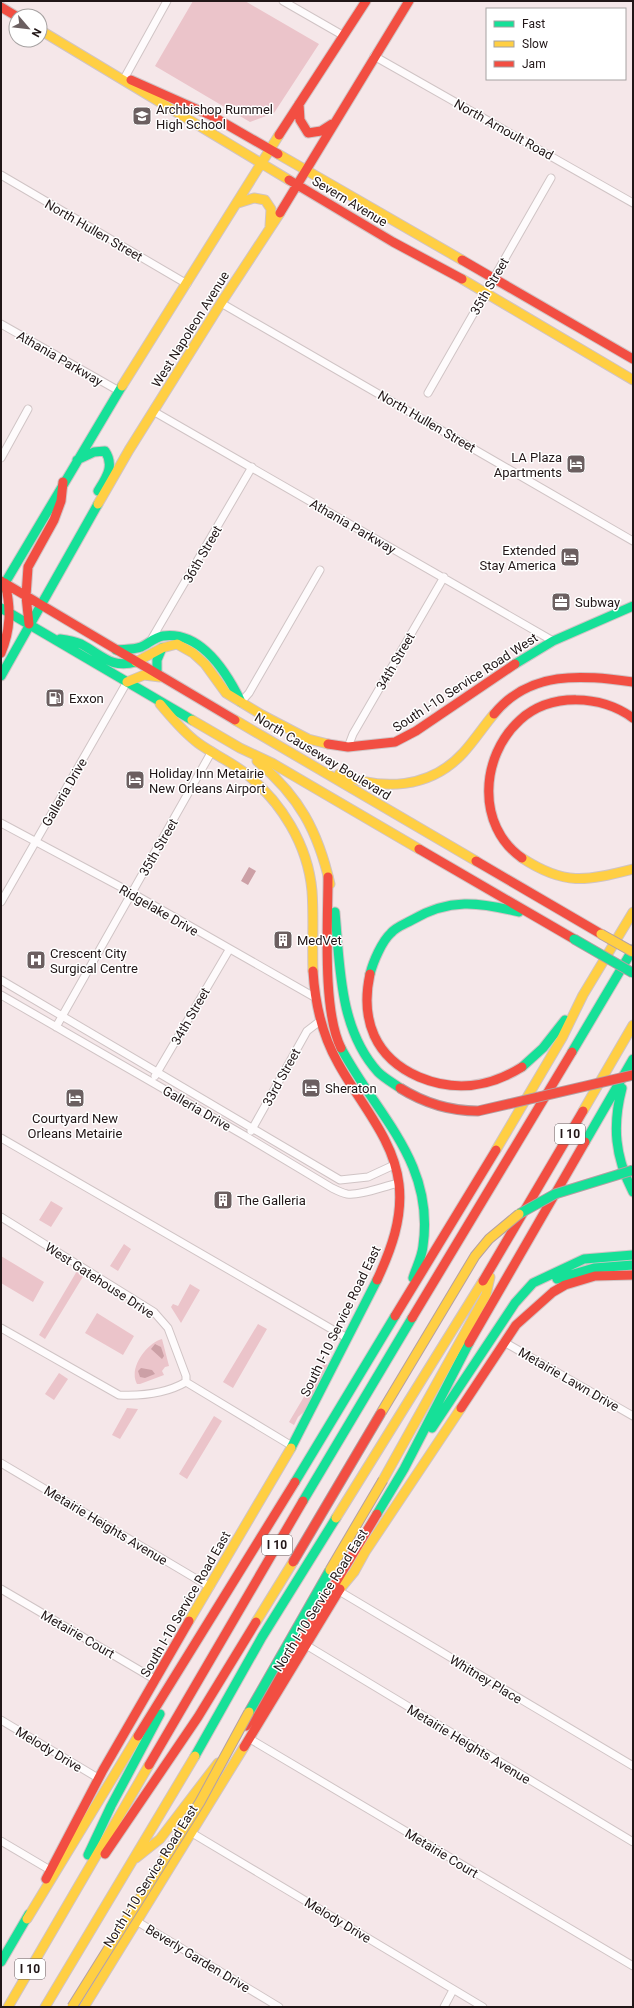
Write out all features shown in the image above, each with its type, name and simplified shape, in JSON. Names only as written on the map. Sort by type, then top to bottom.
[{"type":"main road","name":"West Napoleon Avenue","points":[[2,585],[119,391],[238,203],[270,149],[366,1]]},
{"type":"main road","name":"West Napoleon Avenue","points":[[1,676],[74,544],[153,411],[221,303],[269,232],[374,56],[409,1]]},
{"type":"main road","name":"Severn Avenue","points":[[48,35],[156,101],[393,242],[485,292],[633,380]]},
{"type":"main road","name":"Severn Avenue","points":[[57,40],[125,77],[212,116],[633,359]]},
{"type":"main road","points":[[300,102],[299,119],[302,126],[308,133],[316,133],[325,130],[336,121]]},
{"type":"main road","points":[[238,203],[255,197],[262,198],[268,202],[272,212],[269,232]]},
{"type":"main road","points":[[74,544],[75,532],[109,472],[111,464],[110,457],[105,451],[98,450],[93,451],[77,460]]},
{"type":"main road","points":[[30,624],[26,596],[28,567],[54,520],[61,501],[63,482]]},
{"type":"main road","points":[[1,653],[6,643],[10,613],[2,585]]},
{"type":"main road","name":"North Causeway Boulevard","points":[[2,585],[40,604],[136,662],[161,675],[437,838],[633,951]]},
{"type":"main road","name":"South I-10 Service Road West","points":[[53,638],[73,640],[116,665],[127,666],[162,648],[177,644],[193,653],[205,664],[226,693],[262,715],[308,738],[326,744],[348,747],[379,745],[394,742],[416,731],[530,654],[553,641],[633,606]]},
{"type":"main road","points":[[1,608],[240,748],[272,763],[633,973]]},
{"type":"main road","points":[[116,650],[139,647],[162,636],[176,635],[191,642],[214,658],[234,686],[241,702]]},
{"type":"main road","points":[[127,682],[144,675],[161,675],[157,660],[162,648]]},
{"type":"main road","points":[[302,758],[353,780],[372,785],[396,785],[423,781],[440,774],[455,763],[503,703],[531,685],[564,677],[578,676],[599,677],[633,682]]},
{"type":"main road","name":"South I-10 Service Road East","points":[[1,1962],[27,1919],[50,1870],[98,1778],[292,1446],[380,1272],[396,1235],[400,1209],[399,1184],[386,1143],[334,1060],[320,1021],[312,970],[312,886],[307,863],[301,847],[289,824],[263,790],[245,772],[192,738],[152,696]]},
{"type":"main road","points":[[633,718],[627,713],[605,703],[576,698],[545,705],[517,723],[496,751],[488,784],[490,811],[498,835],[517,856],[544,872],[567,879],[580,880],[633,869]]},
{"type":"main road","points":[[240,748],[259,762],[290,792],[315,833],[324,857],[328,877],[351,1027],[362,1050],[378,1072],[412,1096],[440,1106],[467,1111],[478,1111],[629,1075]]},
{"type":"main road","points":[[328,877],[329,980],[331,1012],[338,1042],[351,1066],[409,1155],[419,1180],[425,1212],[423,1247],[413,1278],[399,1308]]},
{"type":"main road","points":[[536,916],[498,906],[463,902],[431,909],[391,932],[376,954],[367,979],[365,995],[372,1030],[382,1050],[389,1058],[407,1072],[442,1085],[464,1086],[494,1079],[518,1070],[545,1047],[583,995]]},
{"type":"main road","points":[[27,1919],[248,1556],[312,1455],[399,1308],[433,1255],[562,1038],[583,995],[633,912]]},
{"type":"main road","name":"I 10","points":[[8,2007],[257,1578],[633,951]]},
{"type":"main road","name":"I 10","points":[[45,2007],[129,1864],[213,1726],[262,1638],[397,1422],[492,1266],[633,1025]]},
{"type":"main road","points":[[633,1060],[615,1116],[617,1158],[626,1180],[633,1192]]},
{"type":"main road","points":[[404,1469],[462,1355],[629,1075]]},
{"type":"main road","points":[[52,1931],[198,1717],[293,1562],[463,1274],[487,1241],[515,1215],[546,1196],[578,1184],[633,1170]]},
{"type":"main road","points":[[129,1864],[160,1839],[256,1712],[280,1675],[404,1469],[515,1303],[533,1283],[584,1259],[633,1255]]},
{"type":"main road","points":[[499,1328],[528,1298],[547,1283],[594,1267],[618,1264],[633,1265]]},
{"type":"main road","points":[[72,2007],[200,1802],[277,1660],[383,1480],[486,1295],[492,1266]]},
{"type":"main road","name":"North I-10 Service Road East","points":[[84,2007],[138,1922],[155,1890],[250,1739],[339,1591],[354,1572],[365,1552],[516,1325],[553,1292],[565,1285],[595,1276],[633,1275]]},
{"type":"main road","points":[[52,1931],[111,1806],[207,1625]]},
{"type":"street","points":[[125,77],[167,1]]},
{"type":"street","points":[[283,1],[344,36]]},
{"type":"street","name":"North Arnoult Road","points":[[374,56],[633,203]]},
{"type":"street","name":"North Hullen Street","points":[[1,175],[187,284]]},
{"type":"street","name":"35th Street","points":[[428,393],[551,178]]},
{"type":"street","name":"North Hullen Street","points":[[221,303],[570,503],[633,541]]},
{"type":"street","name":"Athania Parkway","points":[[1,324],[119,391]]},
{"type":"street","points":[[1,458],[28,409]]},
{"type":"street","name":"Athania Parkway","points":[[153,411],[553,641]]},
{"type":"street","name":"36th Street","points":[[151,640],[252,467]]},
{"type":"street","points":[[241,702],[249,693],[320,570]]},
{"type":"street","name":"34th Street","points":[[348,747],[353,734],[444,577]]},
{"type":"street","name":"Galleria Drive","points":[[1,902],[127,682]]},
{"type":"street","name":"35th Street","points":[[56,1027],[212,751]]},
{"type":"street","name":"Ridgelake Drive","points":[[1,823],[132,893],[228,950],[316,998]]},
{"type":"street","name":"34th Street","points":[[152,1082],[228,950]]},
{"type":"street","name":"Galleria Drive","points":[[1,980],[340,1180],[368,1176],[394,1165]]},
{"type":"street","name":"Galleria Drive","points":[[1,995],[247,1137],[332,1188],[346,1194],[360,1193],[382,1186],[399,1184]]},
{"type":"street","name":"33rd Street","points":[[247,1137],[307,1031],[320,1021]]},
{"type":"street","points":[[1,1138],[347,1338]]},
{"type":"street","name":"West Gatehouse Drive","points":[[1,1217],[154,1312],[168,1328],[186,1376],[186,1382]]},
{"type":"street","points":[[1,1328],[119,1395],[141,1396],[179,1386],[186,1382],[292,1446]]},
{"type":"street","name":"Metairie Lawn Drive","points":[[504,1342],[633,1416]]},
{"type":"street","name":"Metairie Heights Avenue","points":[[1,1463],[210,1587]]},
{"type":"street","name":"Metairie Court","points":[[1,1589],[156,1680]]},
{"type":"street","name":"Whitney Place","points":[[339,1591],[633,1766]]},
{"type":"street","name":"Metairie Heights Avenue","points":[[306,1645],[633,1842]]},
{"type":"street","name":"Melody Drive","points":[[1,1720],[98,1778]]},
{"type":"street","name":"Metairie Court","points":[[250,1739],[633,1966]]},
{"type":"street","name":"Melody Drive","points":[[192,1833],[483,2007]]},
{"type":"street","points":[[1,1841],[50,1870]]},
{"type":"street","name":"Beverly Garden Drive","points":[[138,1922],[279,2007]]},
{"type":"street","points":[[444,2007],[454,1990]]},
{"type":"shaded area","points":[[193,1],[245,1],[319,44],[274,113],[250,122],[155,66]]},
{"type":"shaded area","points":[[249,867],[256,871],[248,885],[241,881]]},
{"type":"shaded area","points":[[51,1201],[63,1208],[51,1227],[39,1220]]},
{"type":"shaded area","points":[[124,1244],[131,1249],[118,1271],[110,1266]]},
{"type":"shaded area","points":[[1,1256],[44,1282],[33,1302],[1,1283]]},
{"type":"shaded area","points":[[77,1271],[84,1275],[45,1339],[39,1335]]},
{"type":"shaded area","points":[[190,1284],[200,1290],[181,1323],[171,1307],[173,1304],[178,1306]]},
{"type":"shaded area","points":[[97,1313],[134,1336],[123,1355],[85,1333]]},
{"type":"shaded area","points":[[258,1324],[267,1329],[233,1388],[223,1382]]},
{"type":"shaded area","points":[[162,1339],[169,1366],[165,1367],[162,1371],[164,1375],[137,1384],[135,1371],[140,1357],[150,1345]]},
{"type":"shaded area","points":[[155,1344],[161,1347],[164,1356],[162,1359],[151,1349]]},
{"type":"shaded area","points":[[324,1363],[330,1366],[307,1409],[298,1417],[294,1425],[289,1422]]},
{"type":"shaded area","points":[[141,1368],[152,1370],[155,1374],[145,1378],[140,1377],[138,1371]]},
{"type":"shaded area","points":[[59,1373],[68,1379],[54,1400],[45,1394]]},
{"type":"shaded area","points":[[127,1408],[138,1409],[120,1439],[112,1435]]},
{"type":"shaded area","points":[[214,1416],[222,1421],[187,1479],[179,1474]]},
{"type":"traffic: fast","points":[[2,588],[122,386]]},
{"type":"traffic: fast","points":[[77,460],[94,452],[105,451],[108,456],[109,467],[106,477],[98,491]]},
{"type":"traffic: fast","points":[[1,676],[98,504]]},
{"type":"traffic: fast","points":[[515,664],[553,641],[633,606]]},
{"type":"traffic: fast","points":[[1,608],[192,720]]},
{"type":"traffic: fast","points":[[116,650],[138,648],[163,636],[177,636],[189,640],[201,647],[211,656],[228,679],[241,702]]},
{"type":"traffic: fast","points":[[60,639],[81,644],[113,662],[120,664],[136,662]]},
{"type":"traffic: fast","points":[[157,673],[157,660],[162,648]]},
{"type":"traffic: fast","points":[[370,974],[378,952],[384,941],[393,931],[426,913],[439,908],[464,904],[491,906],[519,912]]},
{"type":"traffic: fast","points":[[335,912],[338,954],[344,996],[349,1017],[356,1036],[365,1055],[378,1072],[400,1088]]},
{"type":"traffic: fast","points":[[574,939],[633,973]]},
{"type":"traffic: fast","points":[[572,1052],[633,949]]},
{"type":"traffic: fast","points":[[522,1067],[543,1048],[565,1020]]},
{"type":"traffic: fast","points":[[341,1048],[355,1073],[400,1141],[412,1164],[420,1189],[424,1216],[423,1246],[413,1278]]},
{"type":"traffic: fast","points":[[585,1142],[633,1059]]},
{"type":"traffic: fast","points":[[622,1088],[617,1115],[617,1141],[622,1166],[633,1192]]},
{"type":"traffic: fast","points":[[519,1214],[555,1194],[633,1170]]},
{"type":"traffic: fast","points":[[432,1428],[515,1303],[533,1283],[584,1259],[633,1255]]},
{"type":"traffic: fast","points":[[557,1279],[594,1268],[633,1265]]},
{"type":"traffic: fast","points":[[291,1448],[377,1280]]},
{"type":"traffic: fast","points":[[295,1482],[395,1316]]},
{"type":"traffic: fast","points":[[303,1501],[412,1318]]},
{"type":"traffic: fast","points":[[377,1514],[404,1469],[469,1343]]},
{"type":"traffic: fast","points":[[195,1756],[262,1637],[336,1518]]},
{"type":"traffic: fast","points":[[249,1712],[330,1570]]},
{"type":"traffic: fast","points":[[88,1855],[111,1806],[160,1714]]},
{"type":"traffic: fast","points":[[1,1962],[29,1914]]},
{"type":"traffic: slow","points":[[48,35],[289,180]]},
{"type":"traffic: slow","points":[[122,386],[279,135]]},
{"type":"traffic: slow","points":[[278,154],[462,260]]},
{"type":"traffic: slow","points":[[238,203],[254,198],[265,200],[271,209],[270,226]]},
{"type":"traffic: slow","points":[[98,504],[129,450],[221,303],[280,213]]},
{"type":"traffic: slow","points":[[462,279],[633,380]]},
{"type":"traffic: slow","points":[[136,662],[162,648],[177,644],[193,653],[205,664],[226,693],[262,715],[308,739],[328,744]]},
{"type":"traffic: slow","points":[[127,682],[144,675],[160,677]]},
{"type":"traffic: slow","points":[[160,704],[178,725],[193,739],[245,773],[258,784],[281,811],[290,825],[299,841],[305,857],[312,891],[313,971]]},
{"type":"traffic: slow","points":[[339,774],[372,783],[405,783],[421,780],[436,774],[450,765],[463,753],[494,714]]},
{"type":"traffic: slow","points":[[192,720],[240,748],[272,763],[419,849]]},
{"type":"traffic: slow","points":[[235,720],[476,861]]},
{"type":"traffic: slow","points":[[257,761],[272,774],[295,801],[305,816],[319,847],[330,884]]},
{"type":"traffic: slow","points":[[522,858],[537,867],[563,877],[588,878],[633,869]]},
{"type":"traffic: slow","points":[[496,1150],[562,1038],[583,995],[633,912]]},
{"type":"traffic: slow","points":[[601,934],[633,952]]},
{"type":"traffic: slow","points":[[583,1111],[633,1025]]},
{"type":"traffic: slow","points":[[381,1413],[475,1256],[489,1239],[519,1214]]},
{"type":"traffic: slow","points":[[383,1480],[486,1295],[490,1277]]},
{"type":"traffic: slow","points":[[336,1518],[483,1281]]},
{"type":"traffic: slow","points":[[340,1589],[354,1572],[365,1552],[461,1408]]},
{"type":"traffic: slow","points":[[189,1621],[291,1448]]},
{"type":"traffic: slow","points":[[330,1570],[383,1480]]},
{"type":"traffic: slow","points":[[256,1622],[293,1562]]},
{"type":"traffic: slow","points":[[72,2007],[200,1802],[249,1712]]},
{"type":"traffic: slow","points":[[27,1919],[138,1736]]},
{"type":"traffic: slow","points":[[84,2007],[244,1747]]},
{"type":"traffic: slow","points":[[45,2007],[195,1756]]},
{"type":"traffic: slow","points":[[136,1858],[160,1839],[218,1763]]},
{"type":"traffic: slow","points":[[8,2007],[149,1765]]},
{"type":"traffic: jam","points":[[279,135],[366,1]]},
{"type":"traffic: jam","points":[[280,213],[409,1]]},
{"type":"traffic: jam","points":[[1,7],[8,11]]},
{"type":"traffic: jam","points":[[131,80],[212,116],[278,154]]},
{"type":"traffic: jam","points":[[299,104],[300,120],[308,133],[321,131],[332,124]]},
{"type":"traffic: jam","points":[[289,180],[393,242],[462,279]]},
{"type":"traffic: jam","points":[[462,260],[633,359]]},
{"type":"traffic: jam","points":[[29,624],[26,596],[28,567],[54,520],[61,501],[63,482]]},
{"type":"traffic: jam","points":[[1,581],[235,720]]},
{"type":"traffic: jam","points":[[1,653],[7,635],[9,618],[5,583]]},
{"type":"traffic: jam","points":[[328,744],[348,747],[395,742],[416,731],[515,664]]},
{"type":"traffic: jam","points":[[494,714],[508,700],[524,689],[540,683],[576,677],[633,682]]},
{"type":"traffic: jam","points":[[522,858],[507,844],[497,828],[491,810],[489,790],[491,771],[497,752],[507,735],[520,720],[532,711],[561,701],[591,701],[620,710],[633,718]]},
{"type":"traffic: jam","points":[[419,849],[574,939]]},
{"type":"traffic: jam","points":[[476,861],[601,934]]},
{"type":"traffic: jam","points":[[328,877],[327,965],[331,1011],[335,1032],[341,1048]]},
{"type":"traffic: jam","points":[[313,971],[320,1018],[332,1052],[346,1078],[383,1136],[396,1167],[400,1197],[395,1234],[377,1280]]},
{"type":"traffic: jam","points":[[370,974],[367,991],[367,1007],[374,1036],[391,1059],[404,1069],[432,1082],[446,1085],[471,1086],[497,1080],[522,1067]]},
{"type":"traffic: jam","points":[[412,1318],[572,1052]]},
{"type":"traffic: jam","points":[[400,1088],[418,1098],[447,1108],[478,1111],[633,1075]]},
{"type":"traffic: jam","points":[[483,1281],[583,1111]]},
{"type":"traffic: jam","points":[[469,1343],[585,1142]]},
{"type":"traffic: jam","points":[[395,1316],[496,1150]]},
{"type":"traffic: jam","points":[[461,1408],[516,1325],[553,1292],[565,1285],[595,1276],[633,1275]]},
{"type":"traffic: jam","points":[[293,1562],[381,1413]]},
{"type":"traffic: jam","points":[[138,1736],[295,1482]]},
{"type":"traffic: jam","points":[[149,1765],[303,1501]]},
{"type":"traffic: jam","points":[[246,1726],[280,1675],[377,1514]]},
{"type":"traffic: jam","points":[[244,1747],[340,1589]]},
{"type":"traffic: jam","points":[[46,1879],[103,1770],[189,1621]]},
{"type":"traffic: jam","points":[[105,1854],[198,1717],[256,1622]]},
{"type":"place","name":"Archbishop Rummel High School","points":[[142,116]]},
{"type":"place","name":"LA Plaza Apartments","points":[[576,464]]},
{"type":"place","name":"Extended Stay America","points":[[570,557]]},
{"type":"place","name":"Subway","points":[[561,602]]},
{"type":"place","name":"Exxon","points":[[55,698]]},
{"type":"place","name":"Holiday Inn Metairie New Orleans Airport","points":[[135,780]]},
{"type":"place","name":"MedVet","points":[[283,940]]},
{"type":"place","name":"Crescent City Surgical Centre","points":[[36,960]]},
{"type":"place","name":"Sheraton","points":[[311,1088]]},
{"type":"place","name":"Courtyard New Orleans Metairie","points":[[75,1098]]},
{"type":"place","name":"The Galleria","points":[[223,1200]]}]
